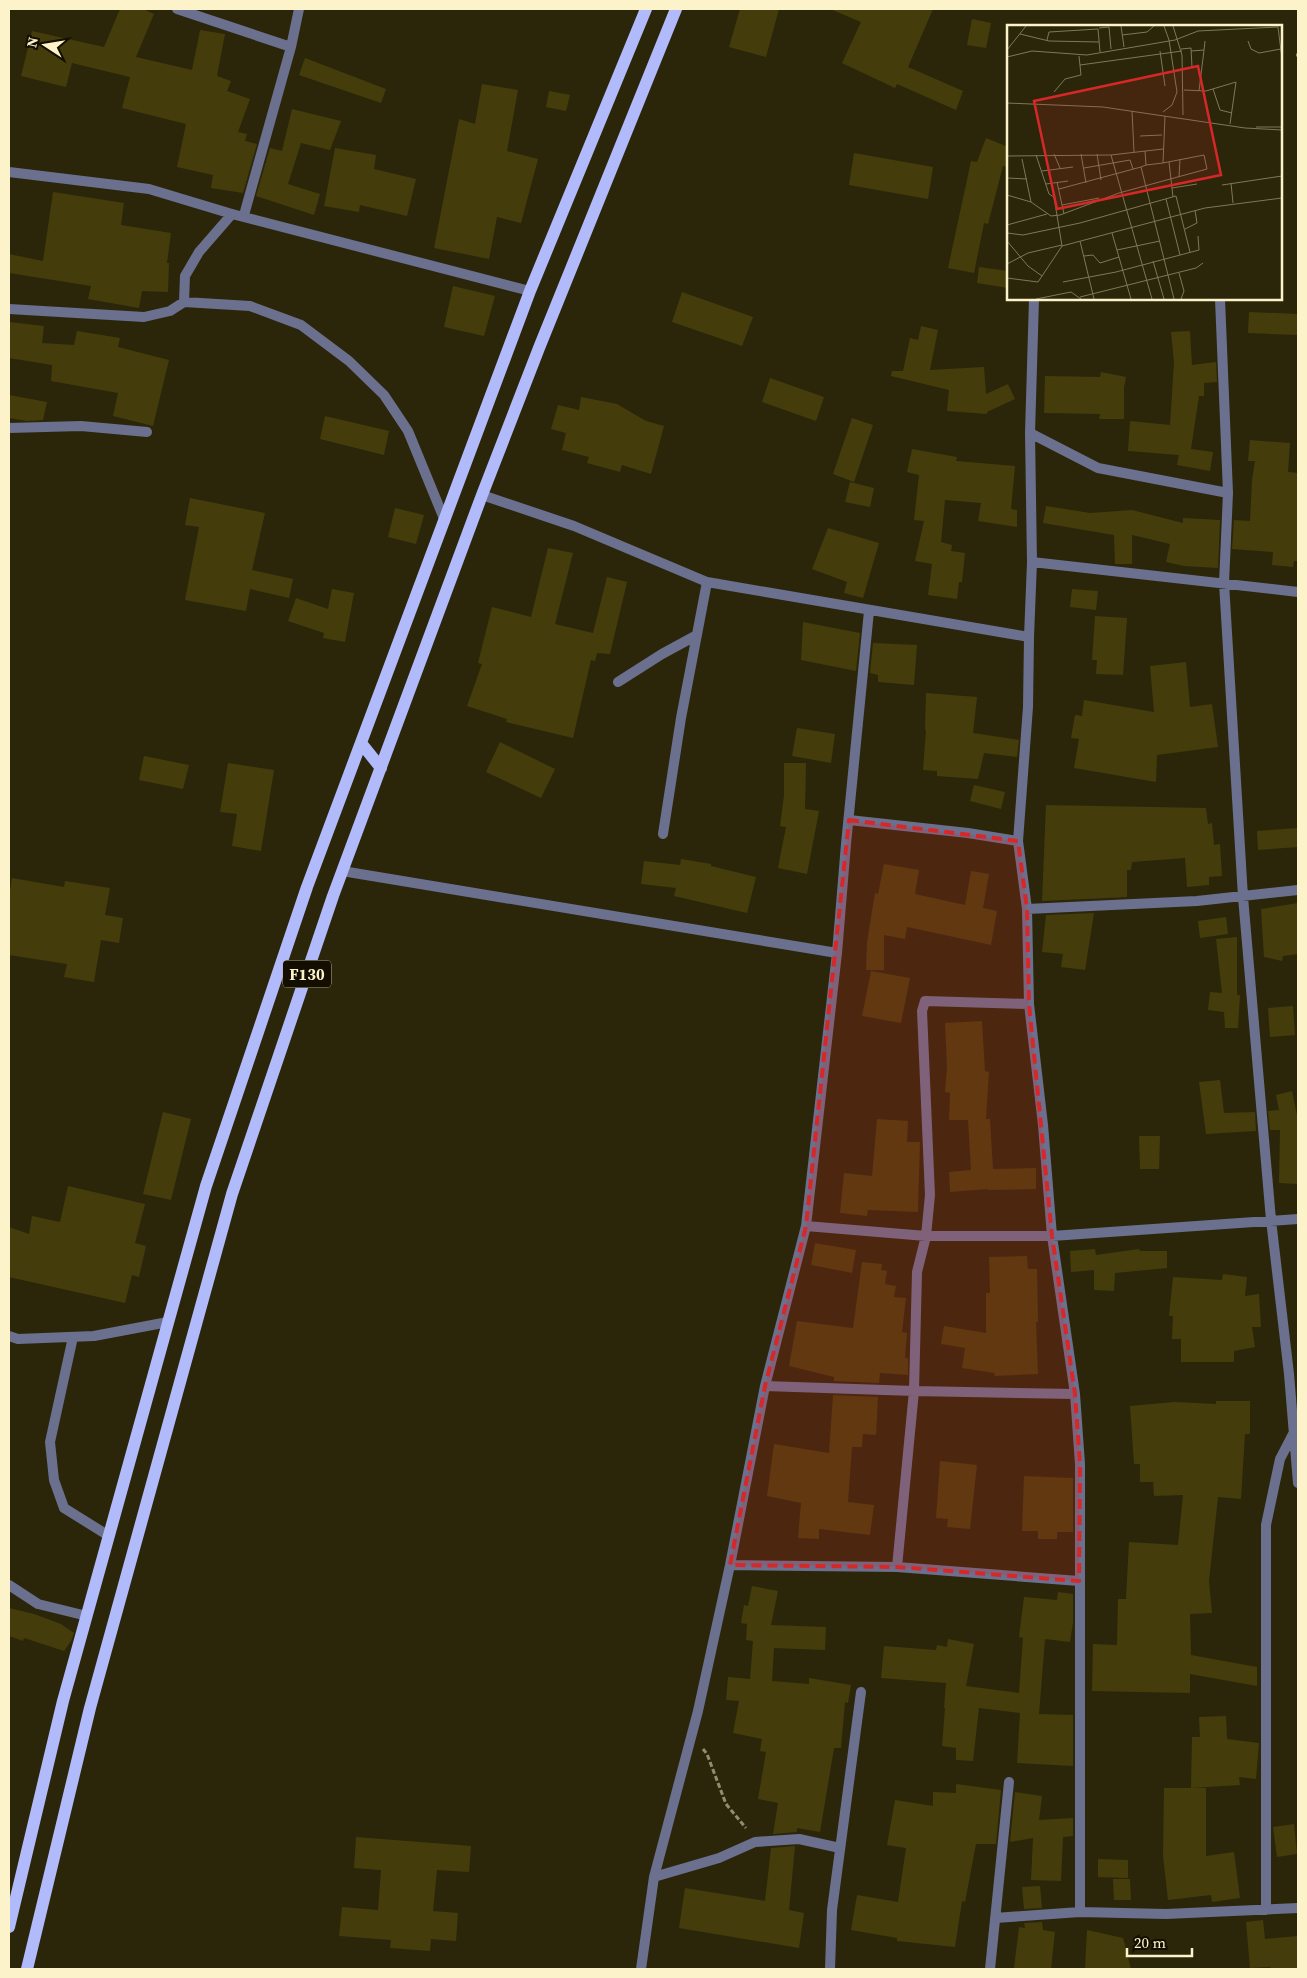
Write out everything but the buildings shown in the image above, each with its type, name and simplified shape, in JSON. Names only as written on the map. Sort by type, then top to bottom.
[{"type":"main road","name":"F130","points":[[9,1927],[63,1701],[206,1186],[307,887],[530,291],[646,9]]},
{"type":"main road","name":"F130","points":[[27,1969],[90,1708],[232,1194],[342,871],[482,495],[538,348],[676,9]]},
{"type":"main road","points":[[361,743],[381,768]]},
{"type":"street","points":[[177,9],[291,47]]},
{"type":"street","points":[[244,215],[291,47],[298,9]]},
{"type":"street","points":[[9,172],[149,189],[232,214],[244,215],[530,291]]},
{"type":"street","points":[[184,302],[185,276],[200,252],[232,214]]},
{"type":"street","points":[[1034,300],[1030,433],[1032,562],[1028,707],[1018,841],[1026,909],[1029,1004],[1043,1125],[1052,1236],[1075,1394],[1080,1464],[1080,1912]]},
{"type":"street","points":[[1220,300],[1228,493],[1224,583],[1243,897],[1271,1220],[1290,1374],[1298,1483]]},
{"type":"street","points":[[9,309],[144,317],[170,311],[184,302],[250,306],[301,325],[349,361],[384,395],[408,431],[444,521]]},
{"type":"street","points":[[9,428],[81,426],[148,432]]},
{"type":"street","points":[[1030,433],[1098,468],[1228,493]]},
{"type":"street","points":[[482,495],[574,526],[707,582],[1029,637]]},
{"type":"street","points":[[1032,562],[1298,592]]},
{"type":"street","points":[[662,834],[681,718],[707,582]]},
{"type":"street","points":[[641,1969],[654,1877],[692,1735],[730,1565],[765,1386],[806,1226],[837,952],[869,611]]},
{"type":"street","points":[[618,682],[662,654],[697,635]]},
{"type":"street","points":[[849,820],[1018,841]]},
{"type":"street","points":[[342,871],[837,952]]},
{"type":"street","points":[[1026,909],[1197,901],[1298,890]]},
{"type":"street","points":[[897,1566],[914,1391],[917,1272],[926,1236],[930,1195],[922,1011],[925,1001],[1029,1004]]},
{"type":"street","points":[[806,1226],[926,1236],[1052,1236],[1298,1219]]},
{"type":"street","points":[[9,1336],[18,1339],[94,1336],[168,1322]]},
{"type":"street","points":[[73,1337],[50,1442],[54,1480],[64,1508],[109,1536]]},
{"type":"street","points":[[765,1386],[1075,1394]]},
{"type":"street","points":[[1266,1910],[1266,1525],[1280,1459],[1294,1433]]},
{"type":"street","points":[[730,1565],[897,1566],[1079,1581]]},
{"type":"street","points":[[9,1586],[38,1604],[87,1616]]},
{"type":"street","points":[[830,1969],[832,1910],[861,1692]]},
{"type":"street","points":[[990,1969],[1009,1782]]},
{"type":"street","points":[[654,1877],[719,1858],[760,1841],[799,1839],[840,1848]]},
{"type":"street","points":[[995,1918],[1080,1912],[1166,1914],[1298,1908]]},
{"type":"path","points":[[692,1735],[707,1754],[726,1804],[742,1825],[760,1841]]},
{"type":"highlighted area","points":[[849,820],[1018,841],[1027,909],[1029,1004],[1052,1236],[1075,1394],[1080,1464],[1079,1581],[897,1567],[730,1565],[765,1386],[806,1226]]}]
